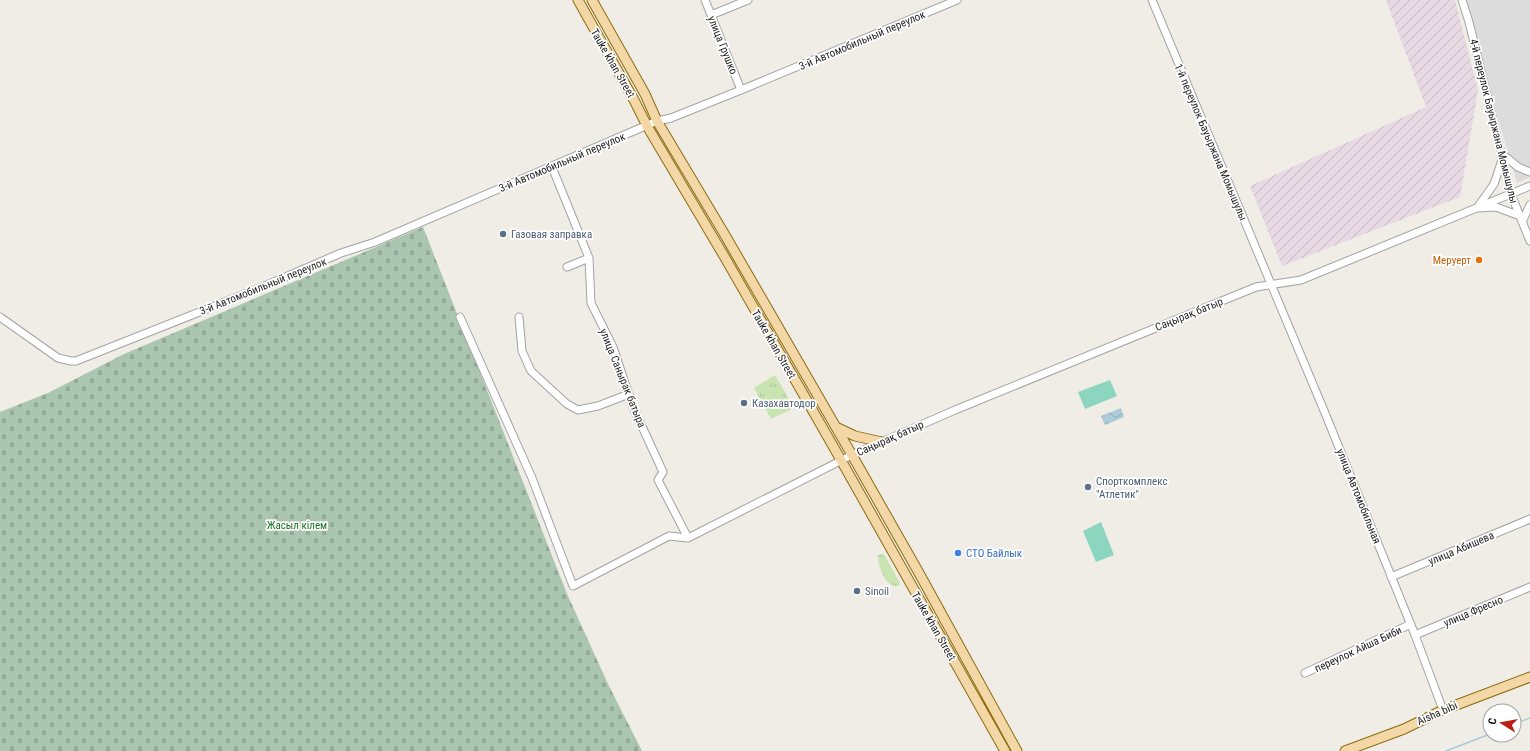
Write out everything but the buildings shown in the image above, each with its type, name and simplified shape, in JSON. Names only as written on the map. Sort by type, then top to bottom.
[{"type":"main road","name":"Tauke khan Street","points":[[578,0],[647,126],[724,256],[841,460],[1005,751]]},
{"type":"main road","name":"Tauke khan Street","points":[[592,0],[645,94],[657,122],[725,235],[852,455],[1017,751]]},
{"type":"main road","points":[[836,428],[855,436],[882,442]]},
{"type":"main road","name":"Aisha bibi","points":[[1345,751],[1404,729],[1443,710],[1530,677]]},
{"type":"street","name":"улица Грушко","points":[[705,0],[741,90]]},
{"type":"street","points":[[711,15],[748,0]]},
{"type":"street","name":"3-й Автомобильный переулок","points":[[0,316],[58,358],[76,361],[260,288],[341,253],[375,242],[647,126],[741,90],[957,0]]},
{"type":"street","name":"1-й переулок Бауыржана Момышулы","points":[[1152,0],[1271,284]]},
{"type":"street","name":"4-й переулок Бауыржана Момышулы","points":[[1462,0],[1469,22],[1511,194],[1530,241]]},
{"type":"street","points":[[1477,208],[1494,184],[1502,157],[1518,167],[1530,172]]},
{"type":"street","name":"улица Санырак батыра","points":[[552,167],[589,258],[591,303],[613,347],[633,407],[663,472],[658,480],[688,538]]},
{"type":"street","name":"Саңырақ батыр","points":[[688,538],[841,460],[955,410],[1108,349],[1132,337],[1256,287],[1301,280],[1530,186]]},
{"type":"street","points":[[1477,208],[1496,207],[1521,219],[1530,205]]},
{"type":"street","points":[[567,267],[589,258]]},
{"type":"street","name":"улица Автомобильная","points":[[1271,284],[1411,624],[1443,710]]},
{"type":"street","points":[[460,317],[532,478],[572,586],[669,536],[688,538]]},
{"type":"street","points":[[519,317],[522,351],[531,371],[567,404],[578,410],[598,406],[629,394]]},
{"type":"street","name":"улица Абишева","points":[[1391,577],[1530,519]]},
{"type":"street","name":"улица Фресно","points":[[1415,635],[1530,587]]},
{"type":"street","name":"переулок Айша Биби","points":[[1304,673],[1411,624]]},
{"type":"shaded area","points":[[1386,0],[1455,0],[1478,90],[1460,197],[1282,266],[1250,186],[1426,107]]},
{"type":"shaded area","points":[[1463,0],[1530,0],[1530,177],[1517,183]]},
{"type":"green space","name":"Жасыл кілем","points":[[423,227],[567,594],[609,686],[642,751],[0,751],[0,412],[48,393],[124,354]]},
{"type":"green space","points":[[775,375],[794,408],[771,419],[754,388]]},
{"type":"green space","points":[[1110,380],[1117,396],[1085,409],[1078,392]]},
{"type":"green space","points":[[1101,522],[1114,555],[1096,562],[1083,531]]},
{"type":"green space","points":[[882,554],[885,556],[900,583],[899,586],[893,586],[886,580],[878,558],[878,555]]},
{"type":"water","points":[[1121,408],[1124,417],[1105,425],[1101,416]]},
{"type":"waterway","points":[[1522,721],[1530,718]]},
{"type":"waterway","points":[[1446,751],[1482,737]]},
{"type":"place","name":"Газовая заправка","points":[[503,234]]},
{"type":"place","name":"Меруерт","points":[[1479,260]]},
{"type":"place","name":"Казахавтодор","points":[[744,403]]},
{"type":"place","name":"Спорткомплекс \"Атлетик\"","points":[[1088,487]]},
{"type":"place","name":"СТО Байлык","points":[[958,553]]},
{"type":"place","name":"Sinoil","points":[[857,591]]}]
